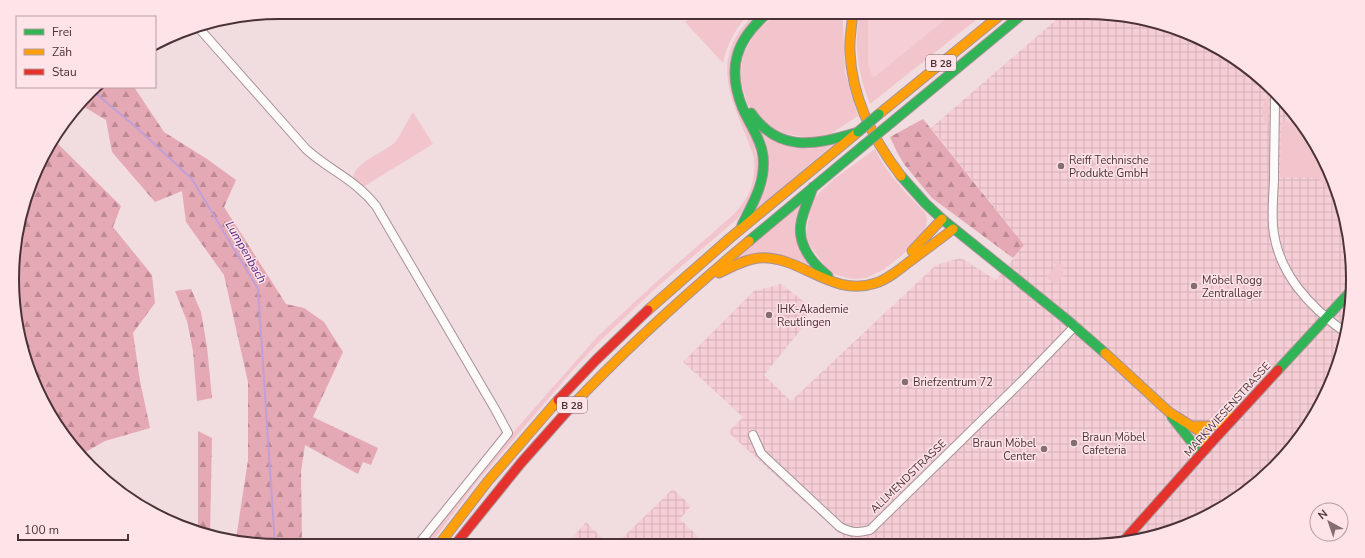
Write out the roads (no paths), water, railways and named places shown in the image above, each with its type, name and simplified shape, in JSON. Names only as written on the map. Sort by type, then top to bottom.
[{"type":"main road","points":[[738,232],[762,186],[763,156],[759,143],[737,94],[734,81],[737,53],[742,40],[750,27],[759,19]]},
{"type":"main road","points":[[766,19],[761,22],[754,30],[746,42],[741,55],[739,68],[741,93],[753,116],[761,126],[771,133],[784,139],[800,143],[814,143],[857,133]]},
{"type":"main road","points":[[853,19],[850,34],[850,53],[852,72],[861,105],[881,147],[915,194],[954,229],[1020,280],[1075,326],[1165,409],[1204,452],[1207,446],[1206,440],[1201,432],[1194,426],[1165,409]]},
{"type":"main road","name":"B 28","points":[[443,539],[481,489],[580,376],[660,299],[879,114],[995,19]]},
{"type":"main road","name":"B 28","points":[[460,539],[516,468],[571,406],[643,334],[705,278],[1017,19]]},
{"type":"main road","points":[[813,187],[801,225],[802,239],[806,252],[813,263],[820,270],[837,280],[845,282],[853,283],[867,281],[884,274],[915,248],[942,219]]},
{"type":"main road","points":[[705,278],[745,260],[766,258],[786,261],[839,286],[861,287],[876,284],[888,277],[954,229]]},
{"type":"main road","name":"MARKWIESENSTRASSE","points":[[1129,535],[1326,317],[1345,298]]},
{"type":"main road","points":[[1194,426],[1212,426],[1238,414]]},
{"type":"street","points":[[202,31],[306,149],[358,186],[376,206],[508,433],[423,539]]},
{"type":"street","points":[[1275,101],[1273,212],[1275,240],[1280,257],[1288,275],[1305,297],[1341,329]]},
{"type":"street","name":"ALLMENDSTRASSE","points":[[753,435],[761,453],[834,521],[848,532],[862,532],[870,530],[1023,380],[1075,326]]},
{"type":"waterway","name":"Lumpenbach","points":[[96,94],[137,128],[192,179],[258,289],[275,539]]},
{"type":"place","name":"Reiff Technische Produkte GmbH","points":[[1061,166]]},
{"type":"place","name":"Möbel Rogg Zentrallager","points":[[1194,286]]},
{"type":"place","name":"IHK-Akademie Reutlingen","points":[[769,315]]},
{"type":"place","name":"Briefzentrum 72","points":[[905,382]]},
{"type":"place","name":"Braun Möbel Cafeteria","points":[[1074,443]]},
{"type":"place","name":"Braun Möbel Center","points":[[1044,449]]}]
